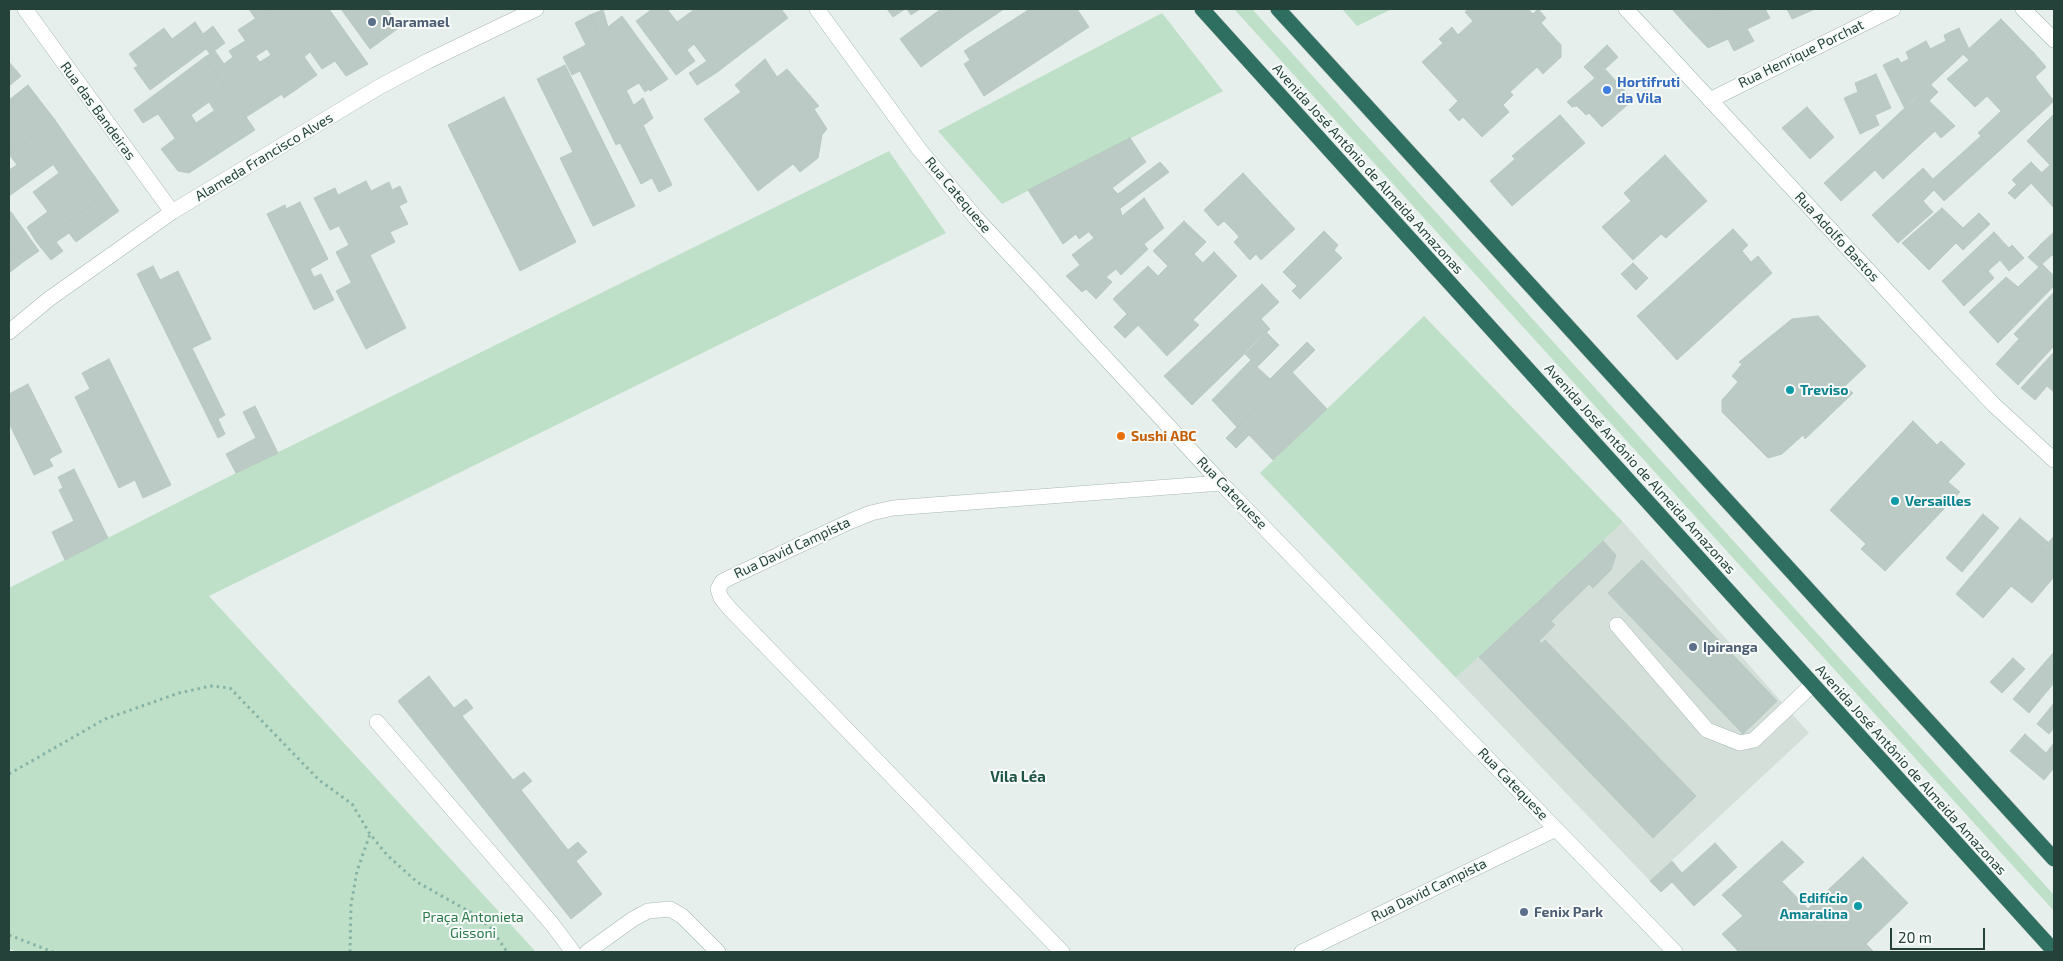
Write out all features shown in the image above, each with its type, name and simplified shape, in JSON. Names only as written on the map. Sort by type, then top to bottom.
[{"type":"highway","name":"Avenida José Antônio de Almeida Amazonas","points":[[1202,9],[2054,951]]},
{"type":"highway","points":[[1278,9],[2054,859]]},
{"type":"street","name":"Rua das Bandeiras","points":[[25,9],[172,212]]},
{"type":"street","name":"Alameda Francisco Alves","points":[[9,332],[49,299],[172,212],[379,87],[536,9]]},
{"type":"street","name":"Rua Catequese","points":[[817,9],[947,185],[1221,483],[1675,952]]},
{"type":"street","name":"Rua Adolfo Bastos","points":[[1626,9],[1940,349],[1994,405],[2054,460]]},
{"type":"street","name":"Rua Henrique Porchat","points":[[1710,100],[1893,9]]},
{"type":"street","points":[[2022,9],[2054,40]]},
{"type":"street","name":"Rua David Campista","points":[[1062,952],[730,609],[720,598],[718,589],[722,582],[729,578],[850,521],[878,511],[893,508],[1221,483]]},
{"type":"street","points":[[1617,626],[1707,730],[1740,743],[1754,740],[1812,685]]},
{"type":"street","points":[[377,722],[552,924],[573,952]]},
{"type":"street","name":"Rua David Campista","points":[[1302,952],[1556,829]]},
{"type":"street","points":[[587,952],[633,919],[648,911],[670,910],[682,916],[718,952]]},
{"type":"path","points":[[9,774],[105,719],[179,693],[211,686],[230,688],[319,780],[352,804],[370,834],[387,856],[417,882],[472,913],[490,927],[507,952]]},
{"type":"path","points":[[350,952],[351,906],[354,888],[362,851],[370,834]]},
{"type":"path","points":[[9,935],[53,952]]},
{"type":"shaded area","points":[[1623,522],[1809,733],[1650,881],[1456,678]]},
{"type":"green space","points":[[1234,9],[1252,9],[2054,895],[2054,911]]},
{"type":"green space","points":[[1342,9],[1392,9],[1357,26]]},
{"type":"green space","points":[[1162,13],[1223,91],[1002,204],[938,131]]},
{"type":"green space","name":"Praça Antonieta Gissoni","points":[[889,151],[946,233],[209,596],[536,952],[19,952],[9,949],[9,588],[236,473]]},
{"type":"green space","points":[[1424,316],[1623,522],[1456,678],[1260,473]]},
{"type":"building","points":[[249,9],[270,9],[255,18]]},
{"type":"building","points":[[270,9],[329,9],[368,64],[346,76],[335,61],[322,69],[310,52],[304,57]]},
{"type":"building","points":[[270,9],[317,75],[284,98],[260,62],[271,55],[267,49],[256,56],[238,30]]},
{"type":"building","points":[[341,9],[387,9],[400,27],[370,49]]},
{"type":"building","points":[[650,9],[667,9],[694,44],[687,50],[695,61],[676,75],[636,21]]},
{"type":"building","points":[[695,9],[781,9],[788,18],[716,73],[677,22]]},
{"type":"building","points":[[887,9],[905,9],[893,17]]},
{"type":"building","points":[[907,9],[920,9],[911,15]]},
{"type":"building","points":[[941,9],[947,9],[965,35],[921,67],[900,39]]},
{"type":"building","points":[[947,9],[1004,9],[965,35]]},
{"type":"building","points":[[1030,9],[1077,9],[1089,27],[984,96],[964,64],[970,60],[964,51]]},
{"type":"building","points":[[1469,9],[1528,9],[1533,14],[1538,9],[1546,18],[1541,23],[1561,45],[1561,57],[1543,74],[1537,67],[1510,92],[1513,95],[1503,105],[1509,112],[1482,137],[1463,117],[1459,121],[1449,110],[1458,101],[1422,62],[1443,43],[1439,39],[1452,27],[1458,35],[1473,21],[1465,12]]},
{"type":"building","points":[[1672,9],[1722,9],[1687,26]]},
{"type":"building","points":[[1722,9],[1765,9],[1770,18],[1747,29],[1754,41],[1734,51],[1728,39],[1708,48],[1687,26]]},
{"type":"building","points":[[1787,9],[1815,9],[1792,19]]},
{"type":"building","points":[[603,10],[608,27],[622,16],[668,79],[650,91],[649,89],[645,92],[639,83],[627,90],[590,15]]},
{"type":"building","points":[[590,15],[672,185],[659,192],[652,178],[641,184],[620,143],[616,145],[580,71],[572,75],[563,57],[586,45],[575,23]]},
{"type":"building","points":[[2001,19],[2034,53],[1975,107],[1947,79],[1969,60],[1963,54]]},
{"type":"building","points":[[195,22],[203,34],[213,26],[225,43],[210,54],[206,49],[150,90],[134,68],[138,66],[129,54],[164,28],[172,39]]},
{"type":"building","points":[[1959,28],[1969,49],[1943,73],[1930,49],[1946,41],[1944,35]]},
{"type":"building","points":[[245,41],[282,94],[246,117],[205,57],[215,51],[224,64],[233,57],[229,51]]},
{"type":"building","points":[[1926,41],[1943,73],[1905,109],[1883,65],[1898,58],[1901,63],[1909,59],[1906,52]]},
{"type":"building","points":[[1607,45],[1618,57],[1605,69],[1633,100],[1602,127],[1589,113],[1586,115],[1577,106],[1572,107],[1567,102],[1595,78],[1584,67]]},
{"type":"building","points":[[2034,53],[2046,67],[2035,77],[2054,101],[1998,152],[1978,133],[2001,111],[1987,96]]},
{"type":"building","points":[[205,57],[233,98],[214,110],[209,102],[191,115],[196,123],[175,138],[158,114],[143,123],[134,110]]},
{"type":"building","points":[[765,59],[777,77],[787,69],[819,106],[814,109],[827,129],[822,135],[818,158],[800,172],[793,164],[758,191],[704,119],[741,92],[735,85]]},
{"type":"building","points":[[707,61],[716,73],[697,85],[689,73]]},
{"type":"building","points":[[9,62],[21,76],[9,86]]},
{"type":"building","points":[[565,65],[635,206],[593,226],[560,158],[573,152],[537,79]]},
{"type":"building","points":[[1876,74],[1891,108],[1875,115],[1879,125],[1860,134],[1844,98],[1858,92],[1855,83]]},
{"type":"building","points":[[1930,84],[1938,92],[1929,101],[1921,93]]},
{"type":"building","points":[[28,85],[55,120],[9,154],[9,100]]},
{"type":"building","points":[[1921,93],[1955,126],[1941,138],[1935,131],[1883,179],[1875,170],[1841,201],[1824,183]]},
{"type":"building","points":[[504,97],[576,242],[520,271],[448,125]]},
{"type":"building","points":[[233,98],[255,130],[218,154],[196,123]]},
{"type":"building","points":[[643,98],[653,118],[644,125],[634,105]]},
{"type":"building","points":[[1807,107],[1834,137],[1810,159],[1782,128]]},
{"type":"building","points":[[2054,114],[2054,161],[2050,165],[2027,141]]},
{"type":"building","points":[[1560,115],[1585,143],[1512,206],[1490,181],[1515,159],[1512,156]]},
{"type":"building","points":[[55,120],[75,149],[9,196],[9,170],[17,165],[9,154]]},
{"type":"building","points":[[196,123],[218,154],[189,173],[178,171],[161,149]]},
{"type":"building","points":[[1981,136],[1998,152],[1944,201],[1934,190],[1923,201],[1933,212],[1898,243],[1872,215],[1923,168],[1933,179]]},
{"type":"building","points":[[1130,138],[1146,162],[1112,188],[1118,194],[1160,162],[1169,172],[1079,239],[1076,234],[1063,244],[1028,190]]},
{"type":"building","points":[[75,149],[95,177],[48,212],[33,192],[59,173],[53,164]]},
{"type":"building","points":[[1665,155],[1707,201],[1666,238],[1661,234],[1633,260],[1602,227],[1631,201],[1624,193]]},
{"type":"building","points":[[2054,161],[2054,208],[2031,183]]},
{"type":"building","points":[[2031,162],[2042,173],[2023,191],[2012,180]]},
{"type":"building","points":[[1243,173],[1268,200],[1235,232],[1224,221],[1218,226],[1204,210]]},
{"type":"building","points":[[95,177],[107,194],[37,243],[27,227]]},
{"type":"building","points":[[366,181],[371,191],[389,182],[392,190],[400,186],[407,202],[399,206],[408,224],[390,232],[395,242],[370,255],[406,328],[381,341],[336,252],[349,245],[339,226],[330,230],[314,198],[335,188],[338,195]]},
{"type":"building","points":[[2017,184],[2023,191],[2015,199],[2008,193]]},
{"type":"building","points":[[107,194],[119,211],[76,242],[69,233],[56,242],[63,251],[51,260],[37,243]]},
{"type":"building","points":[[1144,198],[1164,228],[1144,244],[1148,249],[1121,275],[1116,269],[1106,277],[1112,282],[1096,299],[1086,289],[1082,292],[1066,276],[1080,265],[1072,255],[1094,238],[1089,232],[1120,209],[1122,216]]},
{"type":"building","points":[[1268,200],[1295,229],[1261,260],[1256,254],[1250,260],[1234,242],[1239,237],[1235,232]]},
{"type":"building","points":[[300,202],[328,259],[310,269],[314,277],[321,274],[334,300],[314,310],[267,214],[285,205],[286,209]]},
{"type":"building","points":[[1942,208],[1963,228],[1979,213],[1990,224],[1963,250],[1956,243],[1929,270],[1902,243]]},
{"type":"building","points":[[11,212],[39,251],[23,262],[9,243],[9,214]]},
{"type":"building","points":[[1184,221],[1206,242],[1194,254],[1203,263],[1125,338],[1114,327],[1127,314],[1113,299],[1148,266],[1158,276],[1168,266],[1153,251]]},
{"type":"building","points":[[1733,229],[1748,245],[1742,251],[1751,262],[1758,256],[1772,273],[1677,360],[1637,316]]},
{"type":"building","points":[[1324,231],[1338,245],[1334,250],[1342,258],[1300,299],[1292,291],[1297,286],[1283,272]]},
{"type":"building","points":[[1994,232],[2009,248],[2012,245],[2024,258],[2009,271],[2000,260],[1988,271],[1994,278],[1964,306],[1942,281]]},
{"type":"building","points":[[2054,232],[2054,254],[2053,256],[2041,244]]},
{"type":"building","points":[[9,243],[23,262],[9,273]]},
{"type":"building","points":[[2041,244],[2052,255],[2042,264],[2054,276],[2054,286],[1998,343],[1969,312],[2006,277],[2018,287],[2039,267],[2028,257]]},
{"type":"building","points":[[1214,252],[1237,276],[1193,320],[1199,325],[1167,356],[1138,325]]},
{"type":"building","points":[[1633,263],[1648,278],[1636,290],[1621,274]]},
{"type":"building","points":[[153,266],[160,280],[178,271],[211,339],[192,348],[225,415],[218,419],[225,434],[218,438],[137,274]]},
{"type":"building","points":[[351,283],[381,341],[366,349],[336,291]]},
{"type":"building","points":[[1262,284],[1279,302],[1261,319],[1270,329],[1192,405],[1164,376]]},
{"type":"building","points":[[2054,292],[2054,346],[2018,385],[1996,364],[2019,339],[2014,334]]},
{"type":"building","name":"Treviso","points":[[1818,316],[1866,366],[1845,386],[1853,393],[1805,439],[1803,435],[1782,454],[1768,458],[1722,412],[1722,400],[1738,382],[1732,376],[1742,364],[1739,362],[1792,319]]},
{"type":"building","points":[[1266,332],[1279,345],[1257,367],[1270,379],[1307,342],[1315,350],[1237,427],[1212,400],[1251,360],[1244,353]]},
{"type":"building","points":[[2054,352],[2054,392],[2047,386],[2035,400],[2021,388]]},
{"type":"building","points":[[109,359],[171,485],[143,498],[135,480],[119,488],[75,397],[90,389],[82,373]]},
{"type":"building","points":[[1292,372],[1327,409],[1273,460],[1249,435],[1236,448],[1226,438]]},
{"type":"building","points":[[28,384],[62,452],[49,459],[53,466],[34,475],[9,423],[9,394]]},
{"type":"building","points":[[255,406],[278,453],[236,473],[226,454],[256,438],[243,412]]},
{"type":"building","name":"Versailles","points":[[1913,421],[1937,445],[1941,441],[1965,464],[1948,482],[1960,492],[1885,571],[1861,549],[1866,544],[1830,510]]},
{"type":"building","points":[[74,469],[108,538],[65,560],[52,532],[74,521],[59,490],[63,488],[58,477]]},
{"type":"building","points":[[1983,514],[1999,528],[1962,572],[1946,558]]},
{"type":"building","points":[[2020,518],[2049,543],[1983,618],[1956,594]]},
{"type":"building","points":[[2054,536],[2054,577],[2032,603],[2011,586]]},
{"type":"building","points":[[1603,541],[1616,555],[1611,570],[1593,588],[1589,584],[1551,621],[1555,625],[1539,641],[1541,644],[1545,640],[1696,796],[1653,838],[1479,657]]},
{"type":"building","name":"Ipiranga","points":[[1642,560],[1777,701],[1743,734],[1608,593]]},
{"type":"building","points":[[2054,652],[2054,683],[2029,713],[2013,699]]},
{"type":"building","points":[[2013,658],[2025,669],[2002,693],[1990,682]]},
{"type":"building","points":[[429,676],[454,708],[466,699],[473,708],[462,716],[513,780],[524,772],[532,781],[521,790],[568,850],[578,842],[587,852],[576,861],[602,894],[571,919],[398,701]]},
{"type":"building","points":[[2054,703],[2054,728],[2049,734],[2037,724]]},
{"type":"building","points":[[2025,734],[2046,753],[2054,743],[2054,768],[2044,780],[2010,751]]},
{"type":"building","points":[[1782,841],[1804,862],[1743,916],[1722,895]]},
{"type":"building","points":[[1715,843],[1737,867],[1694,906],[1672,882],[1661,892],[1650,881],[1672,861],[1682,873]]},
{"type":"building","name":"Edifício Amaralina","points":[[1863,857],[1908,903],[1866,944],[1874,952],[1739,952],[1722,934],[1782,882],[1808,909]]},
{"type":"place","name":"Maramael","points":[[372,22]]},
{"type":"place","name":"Hortifruti da Vila","points":[[1607,90]]},
{"type":"place","name":"Treviso","points":[[1790,390]]},
{"type":"place","name":"Sushi ABC","points":[[1121,436]]},
{"type":"place","name":"Versailles","points":[[1895,501]]},
{"type":"place","name":"Ipiranga","points":[[1693,647]]},
{"type":"place","name":"Edifício Amaralina","points":[[1858,906]]},
{"type":"place","name":"Fenix Park","points":[[1524,912]]},
{"type":"district","name":"Vila Léa","points":[[1018,777]]}]
